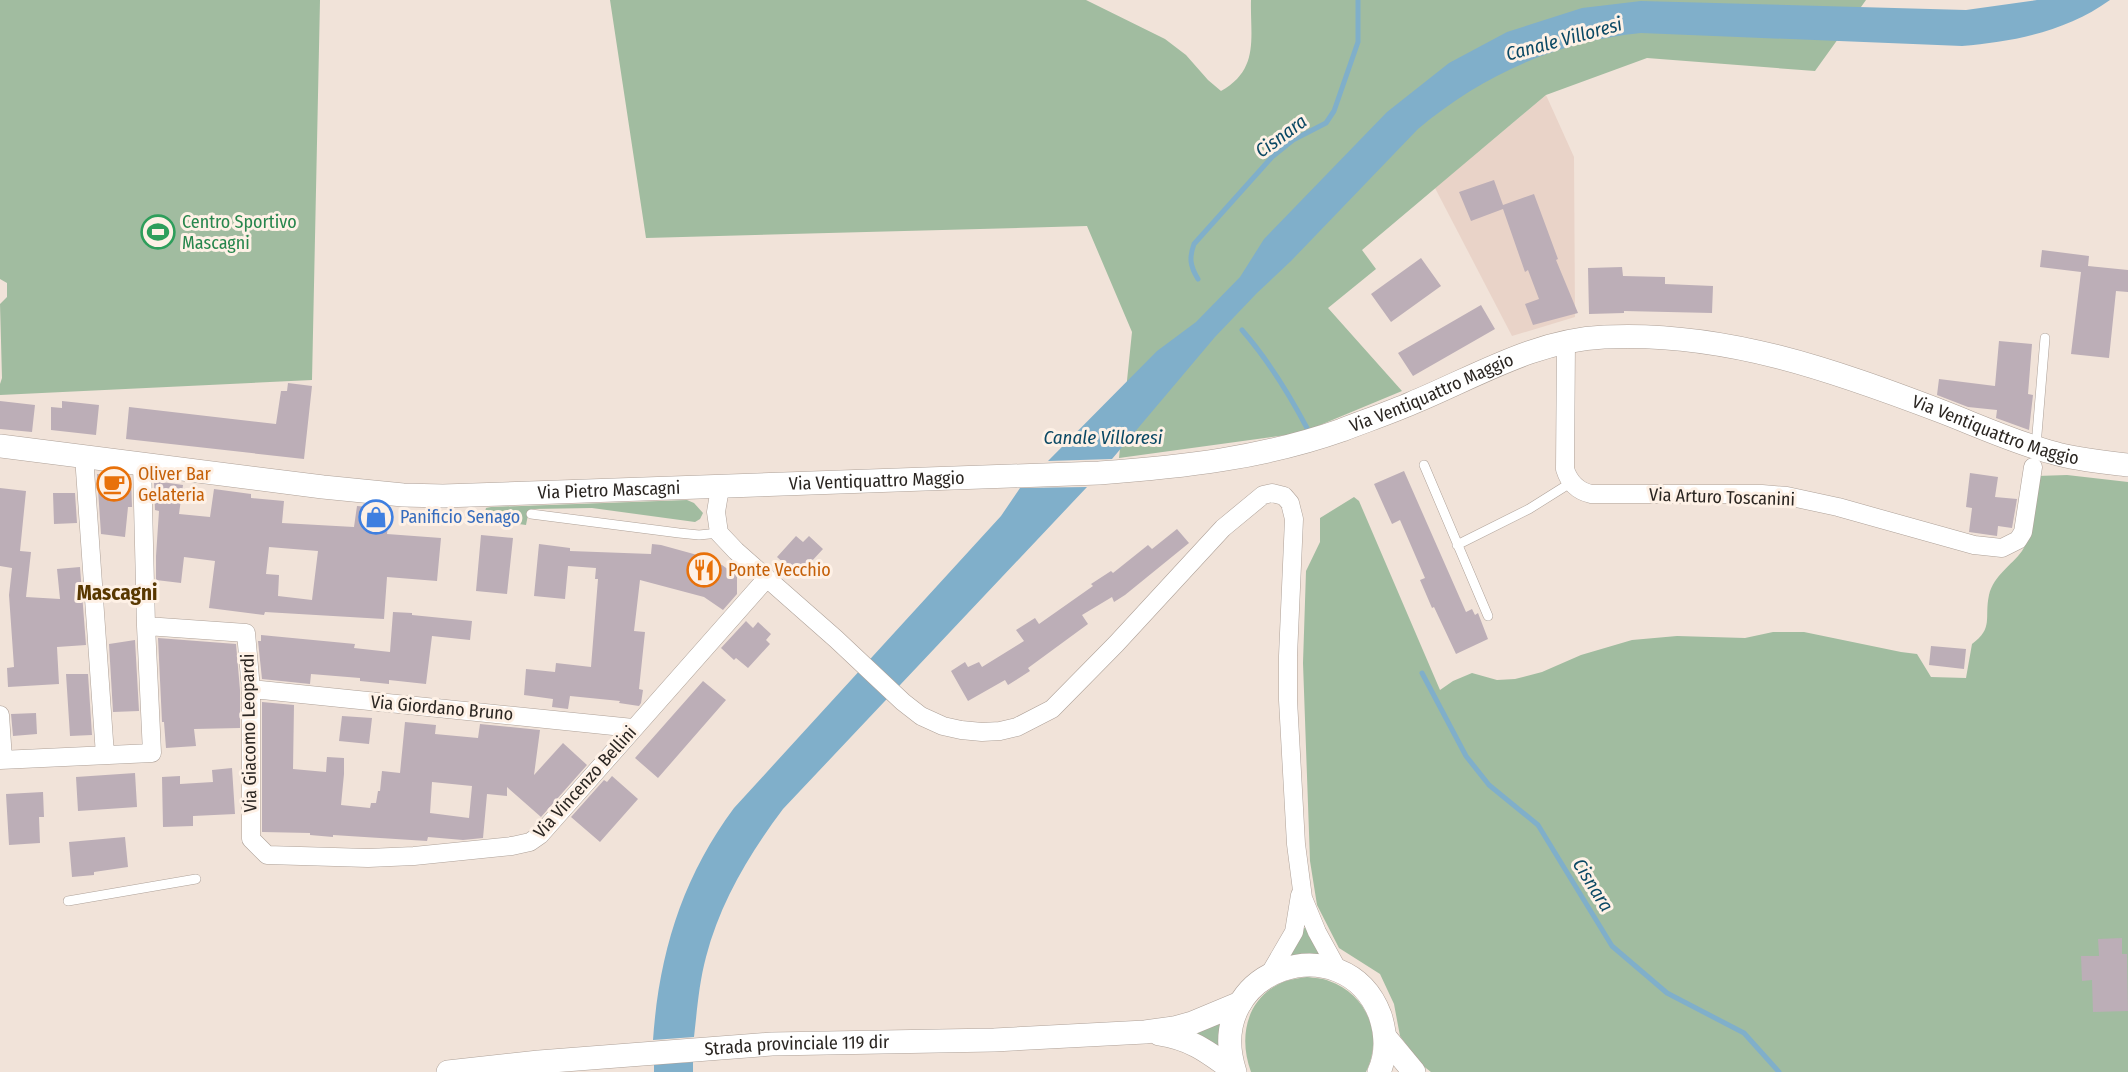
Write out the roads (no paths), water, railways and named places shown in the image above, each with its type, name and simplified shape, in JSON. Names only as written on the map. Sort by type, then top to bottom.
[{"type":"street","name":"Via Ventiquattro Maggio","points":[[720,488],[1099,473],[1202,464],[1302,443],[1412,403],[1525,353],[1566,341],[1644,336],[1705,341],[1750,349],[1838,374],[2034,457],[2072,457],[2128,465]]},
{"type":"street","points":[[1566,341],[1565,469],[1572,482]]},
{"type":"street","name":"Via Pietro Mascagni","points":[[0,446],[403,495],[495,496],[720,488]]},
{"type":"street","points":[[84,456],[106,755]]},
{"type":"street","name":"Via Arturo Toscanini","points":[[1572,482],[1583,492],[1591,494],[1787,496],[1883,518],[1955,540],[2002,548],[2018,540],[2022,532],[2034,457]]},
{"type":"street","points":[[0,715],[2,760],[152,752],[142,463]]},
{"type":"street","points":[[720,488],[716,512],[719,533],[903,702],[921,716],[943,726],[961,730],[1000,731],[1017,727],[1052,709],[1223,528],[1262,495],[1272,493],[1283,496],[1290,503],[1294,519],[1288,700],[1293,808],[1300,881],[1294,932],[1269,975]]},
{"type":"street","name":"Via Vincenzo Bellini","points":[[258,847],[267,855],[368,858],[454,853],[530,842],[553,822],[766,578]]},
{"type":"street","name":"Via Giacomo Leopardi","points":[[146,626],[246,633],[251,690],[251,839],[258,847]]},
{"type":"street","name":"Via Giordano Bruno","points":[[251,690],[633,728]]},
{"type":"street","points":[[1300,881],[1309,914],[1339,972]]},
{"type":"street","points":[[1235,1072],[1229,1044],[1232,1023],[1240,1003],[1258,982],[1269,975],[1282,969],[1304,965],[1325,967],[1339,972],[1351,979],[1371,998],[1383,1023],[1385,1037],[1385,1052],[1379,1072]]},
{"type":"street","name":"Strada provinciale 119 dir","points":[[448,1072],[755,1046],[981,1040],[1145,1032],[1192,1023],[1240,1003]]},
{"type":"street","name":"Strada provinciale 119 dir","points":[[1145,1032],[1186,1040],[1200,1046],[1235,1072]]},
{"type":"street","points":[[1385,1037],[1414,1072]]},
{"type":"lane","points":[[2034,457],[2045,338]]},
{"type":"lane","points":[[1424,465],[1489,616]]},
{"type":"lane","points":[[1457,545],[1529,509],[1572,482]]},
{"type":"lane","points":[[531,514],[679,533],[719,533]]},
{"type":"lane","points":[[68,901],[196,879]]},
{"type":"water","name":"Canale Villoresi","points":[[2037,0],[2110,0],[2058,27],[2020,38],[1982,44],[1962,46],[1641,33],[1580,44],[1522,64],[1468,92],[1418,129],[1215,337],[1112,459],[1048,461],[1157,351],[1196,322],[1240,277],[1264,239],[1387,112],[1449,63],[1507,32],[1582,8],[1641,1],[1966,10]]},
{"type":"water","name":"Canale Villoresi","points":[[1087,487],[783,809],[747,861],[719,917],[704,967],[694,1037],[653,1040],[661,977],[676,918],[700,862],[734,808],[1001,516],[1020,488]]},
{"type":"water","points":[[693,1062],[693,1072],[654,1072],[654,1064]]},
{"type":"waterway","name":"Cisnara","points":[[1198,279],[1191,262],[1194,244],[1272,157],[1293,140],[1326,123],[1334,111],[1358,42],[1358,0]]},
{"type":"waterway","name":"Cisnara","points":[[1242,330],[1278,377],[1307,428]]},
{"type":"waterway","name":"Cisnara","points":[[1422,673],[1466,756],[1489,785],[1538,825],[1612,946],[1667,993],[1744,1033],[1779,1072]]},
{"type":"place","name":"Centro Sportivo Mascagni","points":[[158,232]]},
{"type":"place","name":"Oliver Bar Gelateria","points":[[114,484]]},
{"type":"place","name":"Panificio Senago","points":[[376,517]]},
{"type":"place","name":"Ponte Vecchio","points":[[704,570]]},
{"type":"district","name":"Mascagni","points":[[117,593]]}]
